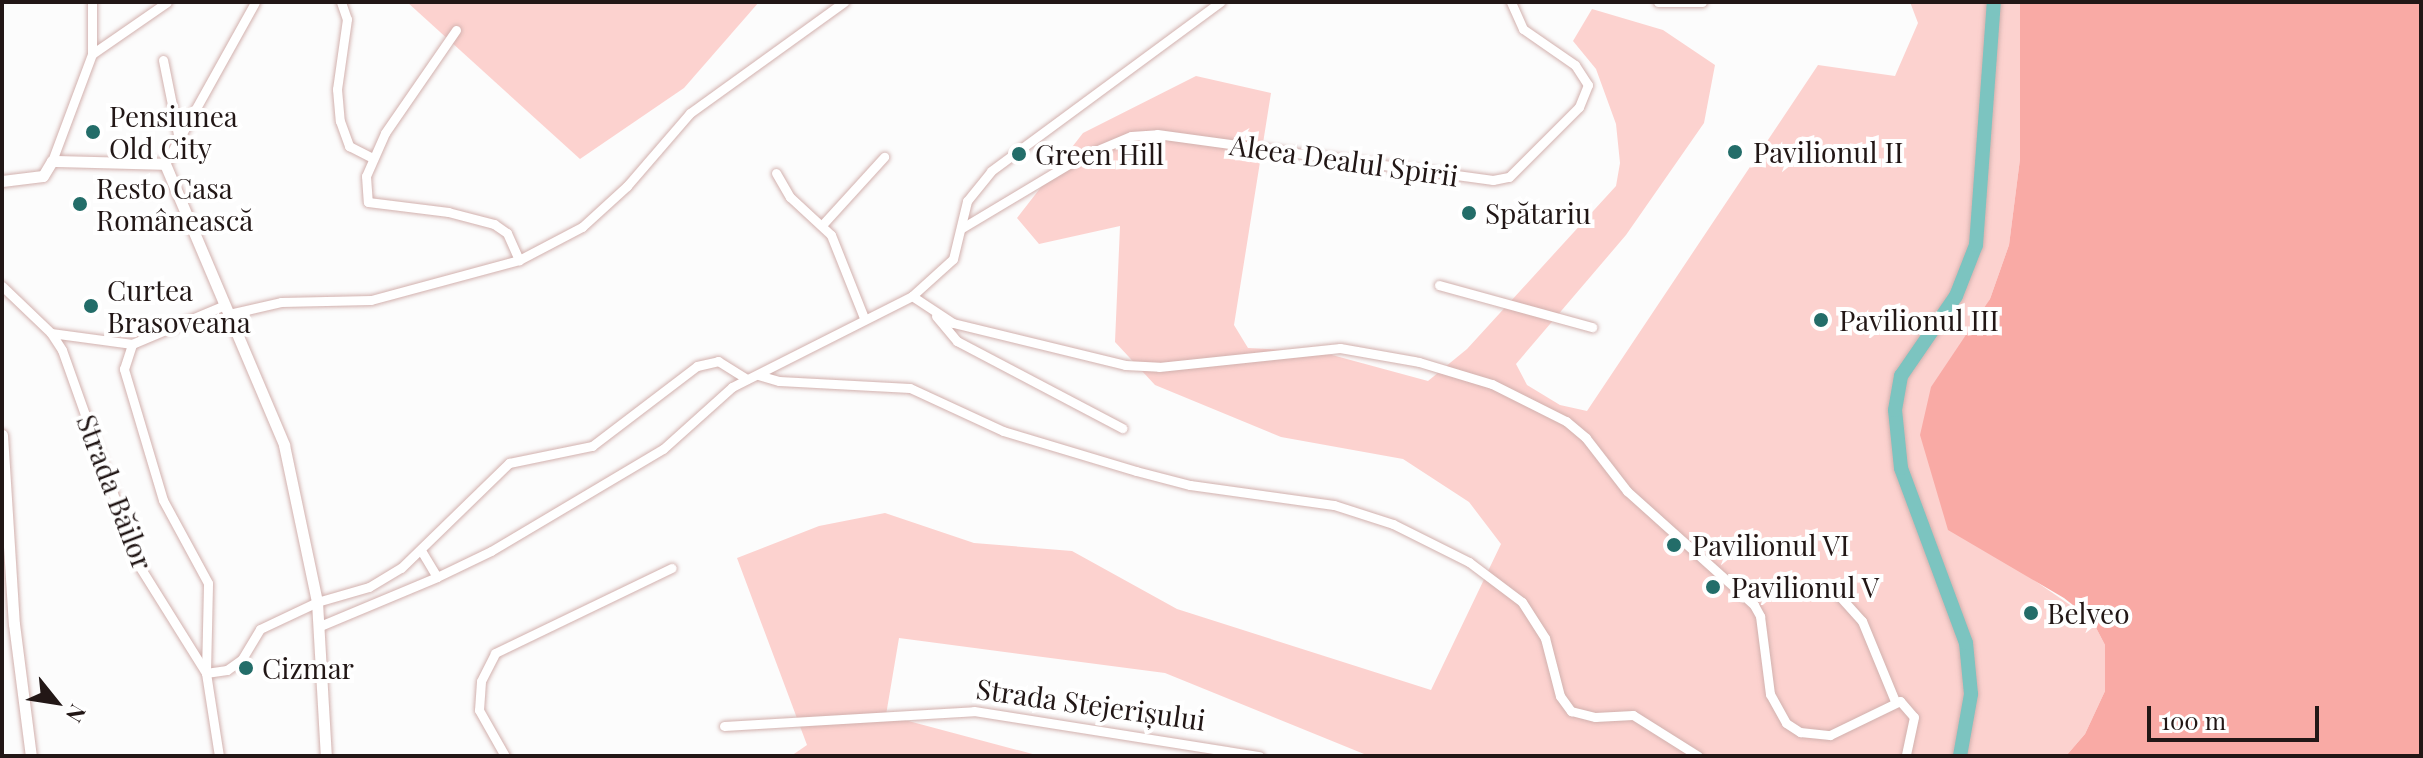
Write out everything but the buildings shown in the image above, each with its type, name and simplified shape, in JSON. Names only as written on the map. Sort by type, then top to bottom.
[{"type":"main road","points":[[1960,756],[1971,694],[1966,643],[1901,468],[1895,410],[1901,376],[1956,296],[1976,245],[1994,2]]},
{"type":"street","points":[[2,181],[43,176],[52,161],[92,54],[92,2]]},
{"type":"street","points":[[92,54],[167,2]]},
{"type":"street","points":[[165,164],[255,2]]},
{"type":"street","points":[[341,2],[347,19],[337,89],[340,121],[349,146],[373,158]]},
{"type":"street","points":[[51,333],[132,344],[227,310],[281,302],[371,300],[519,260],[582,227],[627,186],[690,113],[844,2]]},
{"type":"street","points":[[320,626],[437,577],[599,490],[663,449],[747,379],[912,296],[953,259],[967,201],[991,171],[1220,2]]},
{"type":"street","name":"Aleea Dealul Spirii","points":[[962,228],[1079,158],[1131,136],[1157,134],[1493,180],[1509,177],[1579,107],[1588,85],[1575,65],[1523,29],[1511,2]]},
{"type":"street","points":[[1658,2],[1702,2]]},
{"type":"street","points":[[456,30],[373,158],[365,192],[372,206],[427,208],[494,224],[507,233],[519,260]]},
{"type":"street","points":[[163,60],[179,139]]},
{"type":"street","points":[[823,224],[884,157]]},
{"type":"street","points":[[52,161],[165,164]]},
{"type":"street","points":[[165,164],[284,445],[317,602],[326,756]]},
{"type":"street","points":[[776,173],[790,197],[823,224],[864,318]]},
{"type":"street","points":[[1439,285],[1592,327]]},
{"type":"street","name":"Strada Băilor","points":[[2,286],[51,333],[70,369],[138,564],[206,673],[219,756]]},
{"type":"street","points":[[912,296],[968,328],[1125,365],[1159,367],[1340,348],[1419,362],[1492,384],[1566,421],[1586,438],[1627,491],[1754,605],[1760,616],[1770,694],[1786,723],[1800,732],[1830,735],[1859,725],[1895,701]]},
{"type":"street","points":[[932,310],[957,341],[1122,428]]},
{"type":"street","points":[[132,344],[126,379],[163,500],[200,562],[210,590],[206,673],[227,670],[246,654],[254,634],[317,602],[369,587],[422,552],[509,463],[592,446],[697,366],[718,361],[747,379]]},
{"type":"street","points":[[758,375],[779,381],[910,388],[1003,431],[1136,471],[1190,485],[1334,505],[1393,524],[1469,562],[1522,602],[1545,638],[1563,705],[1587,716],[1633,715],[1698,756]]},
{"type":"street","points":[[2,435],[8,624],[31,756]]},
{"type":"street","points":[[422,552],[437,577]]},
{"type":"street","points":[[505,756],[479,710],[481,681],[495,653],[672,568]]},
{"type":"street","points":[[1834,590],[1862,621],[1895,701],[1910,707],[1914,717],[1906,756]]},
{"type":"street","name":"Strada Stejerișului","points":[[724,726],[974,711],[1259,756]]},
{"type":"shaded area","points":[[407,2],[759,2],[684,88],[580,159]]},
{"type":"shaded area","points":[[1910,2],[2020,2],[2020,159],[2009,245],[1990,299],[1967,340],[2018,569],[2092,620],[2105,645],[2105,691],[2085,734],[2066,756],[1369,756],[1165,673],[899,638],[886,715],[1040,756],[791,756],[807,745],[737,558],[819,526],[885,513],[974,543],[1072,551],[1177,609],[1431,690],[1501,544],[1469,502],[1403,459],[1281,437],[1155,385],[1115,342],[1120,226],[1039,244],[1017,218],[1083,133],[1196,76],[1271,93],[1234,325],[1248,348],[1321,352],[1428,381],[1467,349],[1616,186],[1620,163],[1616,124],[1596,69],[1573,41],[1592,9],[1663,30],[1715,65],[1704,123],[1626,235],[1516,364],[1527,385],[1560,405],[1587,411],[1818,65],[1895,76],[1918,23]]},
{"type":"shaded area","points":[[2020,2],[2421,2],[2421,756],[2066,756],[2085,734],[2105,691],[2105,645],[2092,620],[2064,598],[1948,530],[1920,435],[1931,387],[1990,299],[2009,245],[2020,159]]},
{"type":"place","name":"Pensiunea Old City","points":[[93,132]]},
{"type":"place","name":"Pavilionul II","points":[[1735,152]]},
{"type":"place","name":"Green Hill","points":[[1019,154]]},
{"type":"place","name":"Resto Casa Românească","points":[[80,204]]},
{"type":"place","name":"Spătariu","points":[[1469,213]]},
{"type":"place","name":"Curtea Brasoveana","points":[[91,306]]},
{"type":"place","name":"Pavilionul III","points":[[1821,320]]},
{"type":"place","name":"Pavilionul VI","points":[[1674,545]]},
{"type":"place","name":"Pavilionul V","points":[[1713,587]]},
{"type":"place","name":"Belveo","points":[[2031,613]]},
{"type":"place","name":"Cizmar","points":[[246,668]]}]
